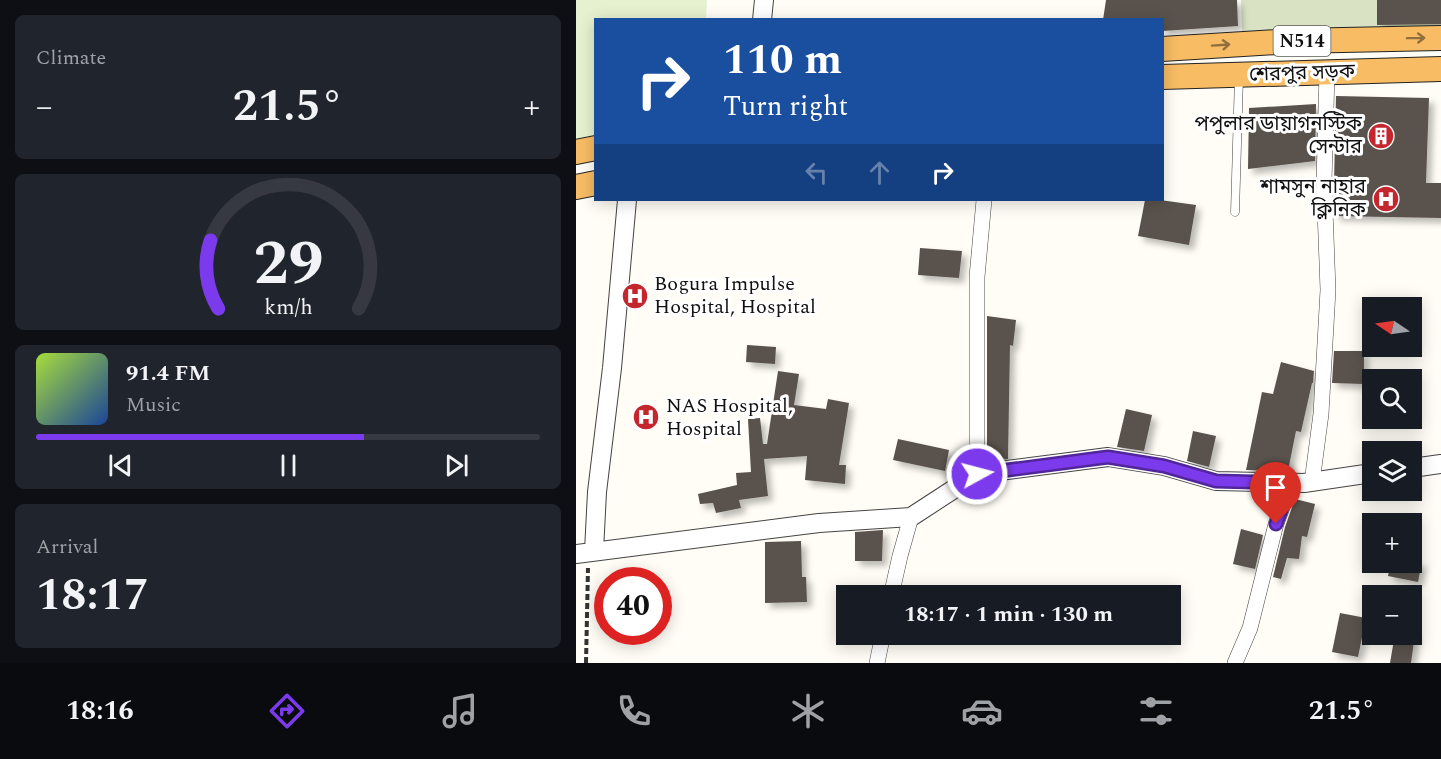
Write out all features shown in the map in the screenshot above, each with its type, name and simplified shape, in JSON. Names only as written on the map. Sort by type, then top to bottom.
[{"type":"highway","name":"শেরপুর সড়ক","points":[[1164,49],[1293,41],[1441,38]]},
{"type":"highway","name":"শেরপুর সড়ক","points":[[1164,77],[1441,69]]},
{"type":"highway","points":[[576,152],[594,148]]},
{"type":"highway","points":[[576,187],[594,183]]},
{"type":"street","points":[[762,18],[764,0]]},
{"type":"street","points":[[1312,482],[1321,414],[1328,290],[1324,182],[1327,73]]},
{"type":"street","points":[[627,201],[612,368],[597,492],[586,553],[819,523],[910,517],[977,474],[1108,457],[1164,466],[1216,481],[1291,483],[1362,474]]},
{"type":"street","points":[[977,474],[977,277],[984,201]]},
{"type":"street","points":[[1422,467],[1441,464]]},
{"type":"street","points":[[1235,663],[1250,628],[1276,524],[1291,483]]},
{"type":"street","points":[[893,585],[910,517]]},
{"type":"street","points":[[877,663],[881,645]]},
{"type":"lane","points":[[1235,212],[1239,76]]},
{"type":"path","points":[[586,553],[586,663]]},
{"type":"green space","points":[[576,0],[707,0],[706,18],[594,18],[594,136],[576,140]]},
{"type":"green space","points":[[1241,0],[1441,0],[1441,26],[1242,33]]},
{"type":"building","points":[[1106,0],[1237,0],[1238,26],[1164,31],[1164,18],[1103,18]]},
{"type":"building","points":[[1377,0],[1441,0],[1441,24],[1377,25]]},
{"type":"building","name":"পপুলার ডায়াগনস্টিক সেন্টার","points":[[1336,96],[1429,98],[1426,183],[1441,183],[1441,218],[1335,216]]},
{"type":"building","points":[[1316,104],[1315,161],[1248,169],[1249,108]]},
{"type":"building","points":[[1145,201],[1164,201],[1196,205],[1189,245],[1138,236]]},
{"type":"building","points":[[920,248],[962,251],[959,278],[918,275]]},
{"type":"building","points":[[987,316],[1016,320],[1013,346],[1010,345],[1008,459],[987,460]]},
{"type":"building","points":[[747,345],[776,347],[775,364],[746,362]]},
{"type":"building","points":[[1334,351],[1362,351],[1364,369],[1362,369],[1362,384],[1332,383]]},
{"type":"building","points":[[1281,362],[1314,371],[1301,432],[1296,431],[1288,471],[1246,470],[1262,392],[1273,394]]},
{"type":"building","points":[[778,371],[799,374],[794,405],[826,409],[828,399],[849,403],[839,465],[846,465],[845,484],[805,480],[807,456],[764,459],[768,496],[739,500],[741,508],[716,513],[713,503],[700,504],[698,494],[737,485],[736,473],[751,472],[748,419],[760,418],[763,444],[767,444]]},
{"type":"building","points":[[1126,409],[1152,415],[1144,451],[1117,447]]},
{"type":"building","points":[[1193,431],[1216,436],[1209,467],[1187,461]]},
{"type":"building","points":[[898,439],[949,450],[945,471],[893,460]]},
{"type":"building","points":[[1295,499],[1315,504],[1307,537],[1302,536],[1299,559],[1287,558],[1281,579],[1273,577],[1285,527]]},
{"type":"building","points":[[1241,529],[1263,535],[1255,569],[1233,564]]},
{"type":"building","points":[[883,530],[882,561],[855,561],[855,532]]},
{"type":"building","points":[[801,541],[802,577],[806,577],[807,602],[765,603],[765,542]]},
{"type":"building","points":[[1389,573],[1420,573],[1418,582],[1388,576]]},
{"type":"building","points":[[1340,613],[1362,617],[1362,638],[1358,657],[1332,652]]},
{"type":"building","points":[[1393,645],[1413,645],[1411,663],[1390,663]]},
{"type":"place","name":"পপুলার ডায়াগনস্টিক সেন্টার","points":[[1381,136]]},
{"type":"place","name":"শামসুন নাহার ক্লিনিক","points":[[1386,199]]},
{"type":"place","name":"Bogura Impulse Hospital, Hospital","points":[[635,296]]},
{"type":"place","name":"NAS Hospital, Hospital","points":[[646,417]]},
{"type":"route","points":[[977,474],[1108,457],[1164,466],[1216,481],[1291,483],[1276,524]]}]
